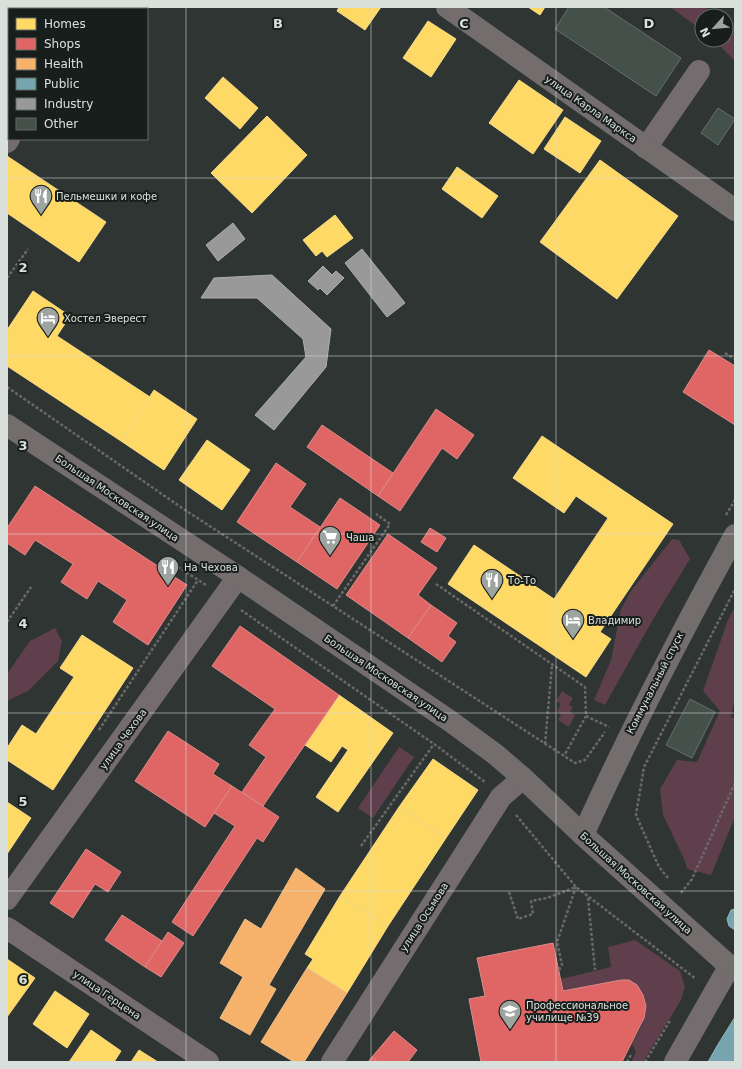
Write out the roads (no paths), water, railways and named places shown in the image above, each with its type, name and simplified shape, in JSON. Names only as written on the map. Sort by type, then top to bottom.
[{"type":"main road","name":"улица Карла Маркса","points":[[447,7],[735,210]]},
{"type":"main road","name":"Большая Московская улица","points":[[7,424],[450,721],[523,778],[583,835],[732,969]]},
{"type":"main road","name":"Коммунальный спуск","points":[[583,835],[612,768],[681,632],[735,535]]},
{"type":"street","points":[[646,148],[699,71]]},
{"type":"street","name":"улица Чехова","points":[[7,900],[238,578]]},
{"type":"street","name":"улица Осьмова","points":[[332,1062],[501,797],[523,778]]},
{"type":"street","name":"улица Герцена","points":[[7,928],[208,1062]]},
{"type":"street","points":[[675,1062],[714,994],[732,969]]},
{"type":"place","name":"Пельмешки и кофе","points":[[41,216]]},
{"type":"place","name":"Хостел Эверест","points":[[48,338]]},
{"type":"place","name":"Чаша","points":[[330,556]]},
{"type":"place","name":"На Чехова","points":[[168,586]]},
{"type":"place","name":"То-То","points":[[492,600]]},
{"type":"place","name":"Владимир","points":[[573,640]]},
{"type":"place","name":"Профессиональное училище №39","points":[[510,1030]]}]
